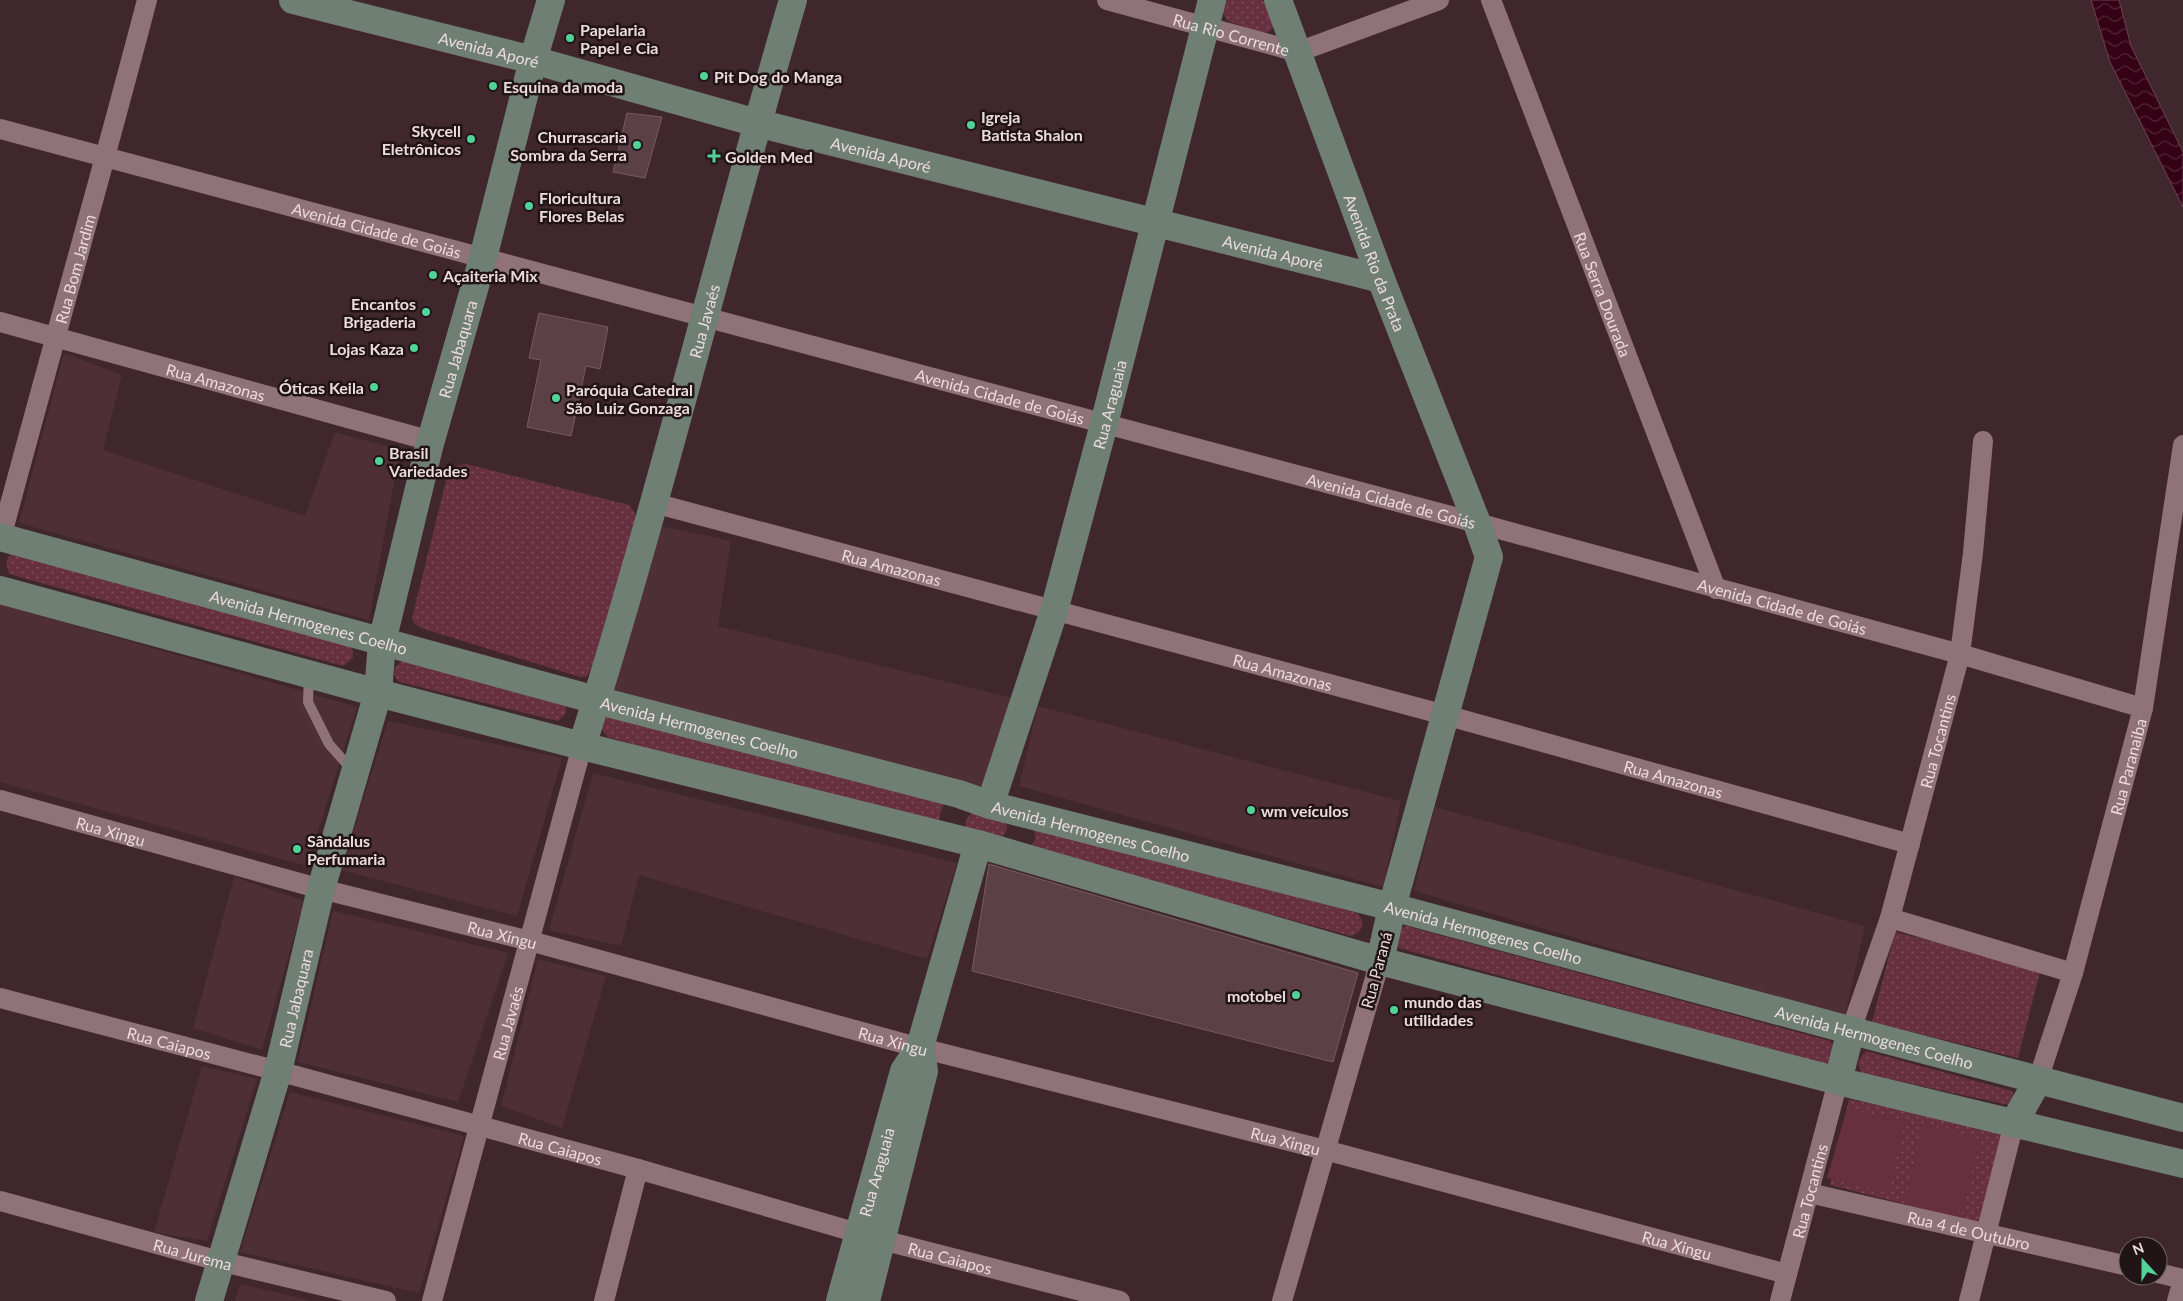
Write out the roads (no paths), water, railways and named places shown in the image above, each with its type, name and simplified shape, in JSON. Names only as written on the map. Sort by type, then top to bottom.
[{"type":"main road","name":"Avenida Aporé","points":[[293,0],[533,60],[757,123],[1381,279]]},
{"type":"main road","name":"Rua Jabaquara","points":[[209,1301],[219,1261],[278,1071],[321,889],[378,694],[382,642],[431,441],[483,258],[533,60],[551,0]]},
{"type":"main road","name":"Rua Javaés","points":[[582,746],[654,503],[757,123],[794,0]]},
{"type":"main road","name":"Rua Araguaia","points":[[990,805],[1054,611],[1104,424],[1212,0]]},
{"type":"main road","name":"Avenida Rio da Prata","points":[[1278,0],[1381,279],[1478,523]]},
{"type":"main road","name":"Rua Paraná","points":[[1380,961],[1392,906],[1489,557],[1478,523]]},
{"type":"main road","name":"Avenida Hermogenes Coelho","points":[[0,538],[596,700],[959,794],[990,805],[1392,906],[2183,1118]]},
{"type":"main road","points":[[0,590],[378,694],[978,844],[1380,961],[1838,1081],[2183,1164]]},
{"type":"main road","points":[[978,844],[991,845],[997,843],[1005,833],[1006,820],[1003,813],[990,805]]},
{"type":"main road","name":"Rua Araguaia","points":[[840,1301],[870,1237],[924,1071],[920,1047],[978,844]]},
{"type":"main road","points":[[1838,1081],[1851,1030]]},
{"type":"main road","points":[[2014,1123],[2038,1080]]},
{"type":"main road","name":"Rua Araguaia","points":[[866,1301],[870,1237]]},
{"type":"street","name":"Rua Bom Jardim","points":[[0,538],[54,337],[106,158],[147,0]]},
{"type":"street","name":"Rua Rio Corrente","points":[[1107,0],[1298,52],[1439,0]]},
{"type":"street","name":"Rua Serra Dourada","points":[[1492,0],[1716,589]]},
{"type":"street","name":"Avenida Cidade de Goiás","points":[[0,130],[1478,523],[1960,654],[2143,708]]},
{"type":"street","name":"Rua Amazonas","points":[[0,322],[431,441]]},
{"type":"street","name":"Rua Tocantins","points":[[1851,1030],[1890,918],[1960,654],[1973,553],[1983,441]]},
{"type":"street","name":"Rua Paranaiba","points":[[2038,1080],[2073,973],[2143,708],[2183,445]]},
{"type":"street","name":"Rua Amazonas","points":[[654,503],[1445,715],[1910,844]]},
{"type":"street","name":"Rua Javaés","points":[[432,1301],[582,746]]},
{"type":"street","name":"Rua Xingu","points":[[0,800],[321,889],[530,941],[920,1047],[1324,1150],[1787,1274]]},
{"type":"street","points":[[1890,918],[2073,973]]},
{"type":"street","name":"Rua Paraná","points":[[1282,1301],[1380,961]]},
{"type":"street","name":"Rua Caiapos","points":[[0,998],[638,1168],[870,1237],[1120,1301]]},
{"type":"street","name":"Rua Tocantins","points":[[1780,1301],[1838,1081]]},
{"type":"street","points":[[1969,1301],[2014,1123]]},
{"type":"street","points":[[604,1301],[638,1168]]},
{"type":"street","name":"Rua 4 de Outubro","points":[[1809,1192],[2118,1264]]},
{"type":"street","name":"Rua Jurema","points":[[0,1201],[219,1261],[386,1301]]},
{"type":"street","points":[[2168,1276],[2183,1280],[2177,1301]]},
{"type":"lane","points":[[310,675],[308,702],[330,744],[355,773]]},
{"type":"water","points":[[2091,0],[2119,0],[2131,46],[2183,152],[2183,207],[2110,62]]},
{"type":"place","name":"Papelaria Papel e Cia","points":[[570,38]]},
{"type":"place","name":"Pit Dog do Manga","points":[[704,76]]},
{"type":"place","name":"Esquina da moda","points":[[493,86]]},
{"type":"place","name":"Igreja Batista Shalon","points":[[971,125]]},
{"type":"place","name":"Skycell Eletrônicos","points":[[471,139]]},
{"type":"place","name":"Churrascaria Sombra da Serra","points":[[637,145]]},
{"type":"place","name":"Golden Med","points":[[714,156]]},
{"type":"place","name":"Floricultura Flores Belas","points":[[529,206]]},
{"type":"place","name":"Açaiteria Mix","points":[[433,275]]},
{"type":"place","name":"Encantos Brigaderia","points":[[426,312]]},
{"type":"place","name":"Lojas Kaza","points":[[414,348]]},
{"type":"place","name":"Óticas Keila","points":[[374,387]]},
{"type":"place","name":"Paróquia Catedral São Luiz Gonzaga","points":[[556,398]]},
{"type":"place","name":"Brasil Variedades","points":[[379,461]]},
{"type":"place","name":"wm veículos","points":[[1251,810]]},
{"type":"place","name":"Sândalus Perfumaria","points":[[297,849]]},
{"type":"place","name":"motobel","points":[[1296,995]]},
{"type":"place","name":"mundo das utilidades","points":[[1394,1010]]}]
